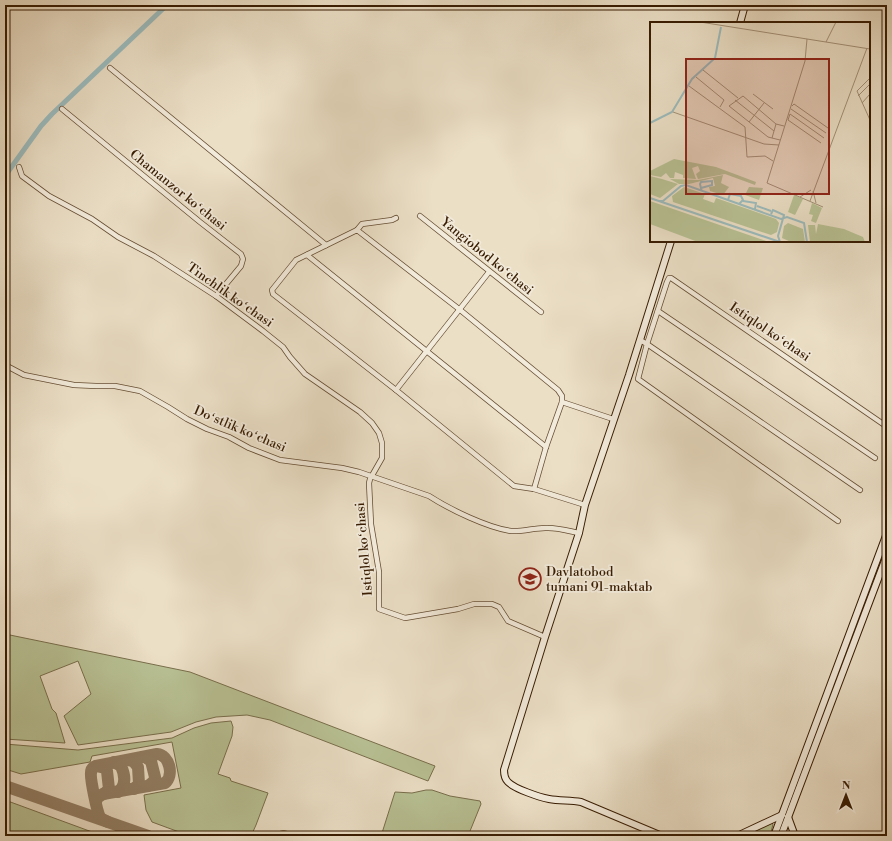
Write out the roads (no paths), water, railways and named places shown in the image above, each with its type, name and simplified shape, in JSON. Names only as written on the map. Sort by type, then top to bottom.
[{"type":"street","points":[[740,22],[745,5]]},
{"type":"street","points":[[110,68],[326,245]]},
{"type":"street","name":"Chamanzor koʻchasi","points":[[62,109],[240,254],[243,259],[240,266],[216,296]]},
{"type":"street","name":"Tinchlik koʻchasi","points":[[18,167],[22,176],[49,196],[92,219],[118,237],[154,256],[182,276],[216,296],[283,347],[305,374],[360,412],[372,423],[379,433],[382,443],[382,458],[372,476]]},
{"type":"street","name":"Yangiobod koʻchasi","points":[[420,216],[541,312]]},
{"type":"street","points":[[396,218],[392,220],[362,224],[357,230],[296,260],[273,288],[273,294],[396,390],[514,486],[534,489],[585,505]]},
{"type":"street","points":[[357,230],[459,309],[558,390],[562,396],[562,402],[546,446],[534,489]]},
{"type":"street","points":[[662,836],[581,802],[548,799],[512,785],[506,778],[504,765],[579,533],[585,505],[671,242]]},
{"type":"street","points":[[307,255],[546,446]]},
{"type":"street","points":[[396,390],[489,272]]},
{"type":"street","name":"Istiqlol koʻchasi","points":[[838,521],[638,379],[647,344],[669,278],[672,278],[886,426]]},
{"type":"street","points":[[658,311],[875,458]]},
{"type":"street","points":[[640,340],[860,490]]},
{"type":"street","name":"Doʻstlik koʻchasi","points":[[5,365],[24,375],[74,385],[115,386],[133,389],[151,397],[187,419],[207,429],[229,437],[249,448],[271,457],[280,460],[342,468],[372,476],[429,496],[478,521],[501,529],[512,531],[548,528],[579,533]]},
{"type":"street","points":[[562,402],[613,419]]},
{"type":"street","name":"Istiqlol koʻchasi","points":[[372,476],[369,483],[370,518],[378,560],[379,609],[406,618],[458,609],[474,604],[492,604],[499,607],[508,621],[545,637]]},
{"type":"street","points":[[780,836],[785,816],[887,533]]},
{"type":"street","points":[[774,836],[785,816],[887,555]]},
{"type":"street","points":[[737,836],[785,816]]},
{"type":"street","points":[[785,816],[795,836]]},
{"type":"waterway","points":[[5,176],[41,126],[52,114],[167,5]]},
{"type":"place","name":"Davlatobod tumani 91-maktab","points":[[530,579]]}]
